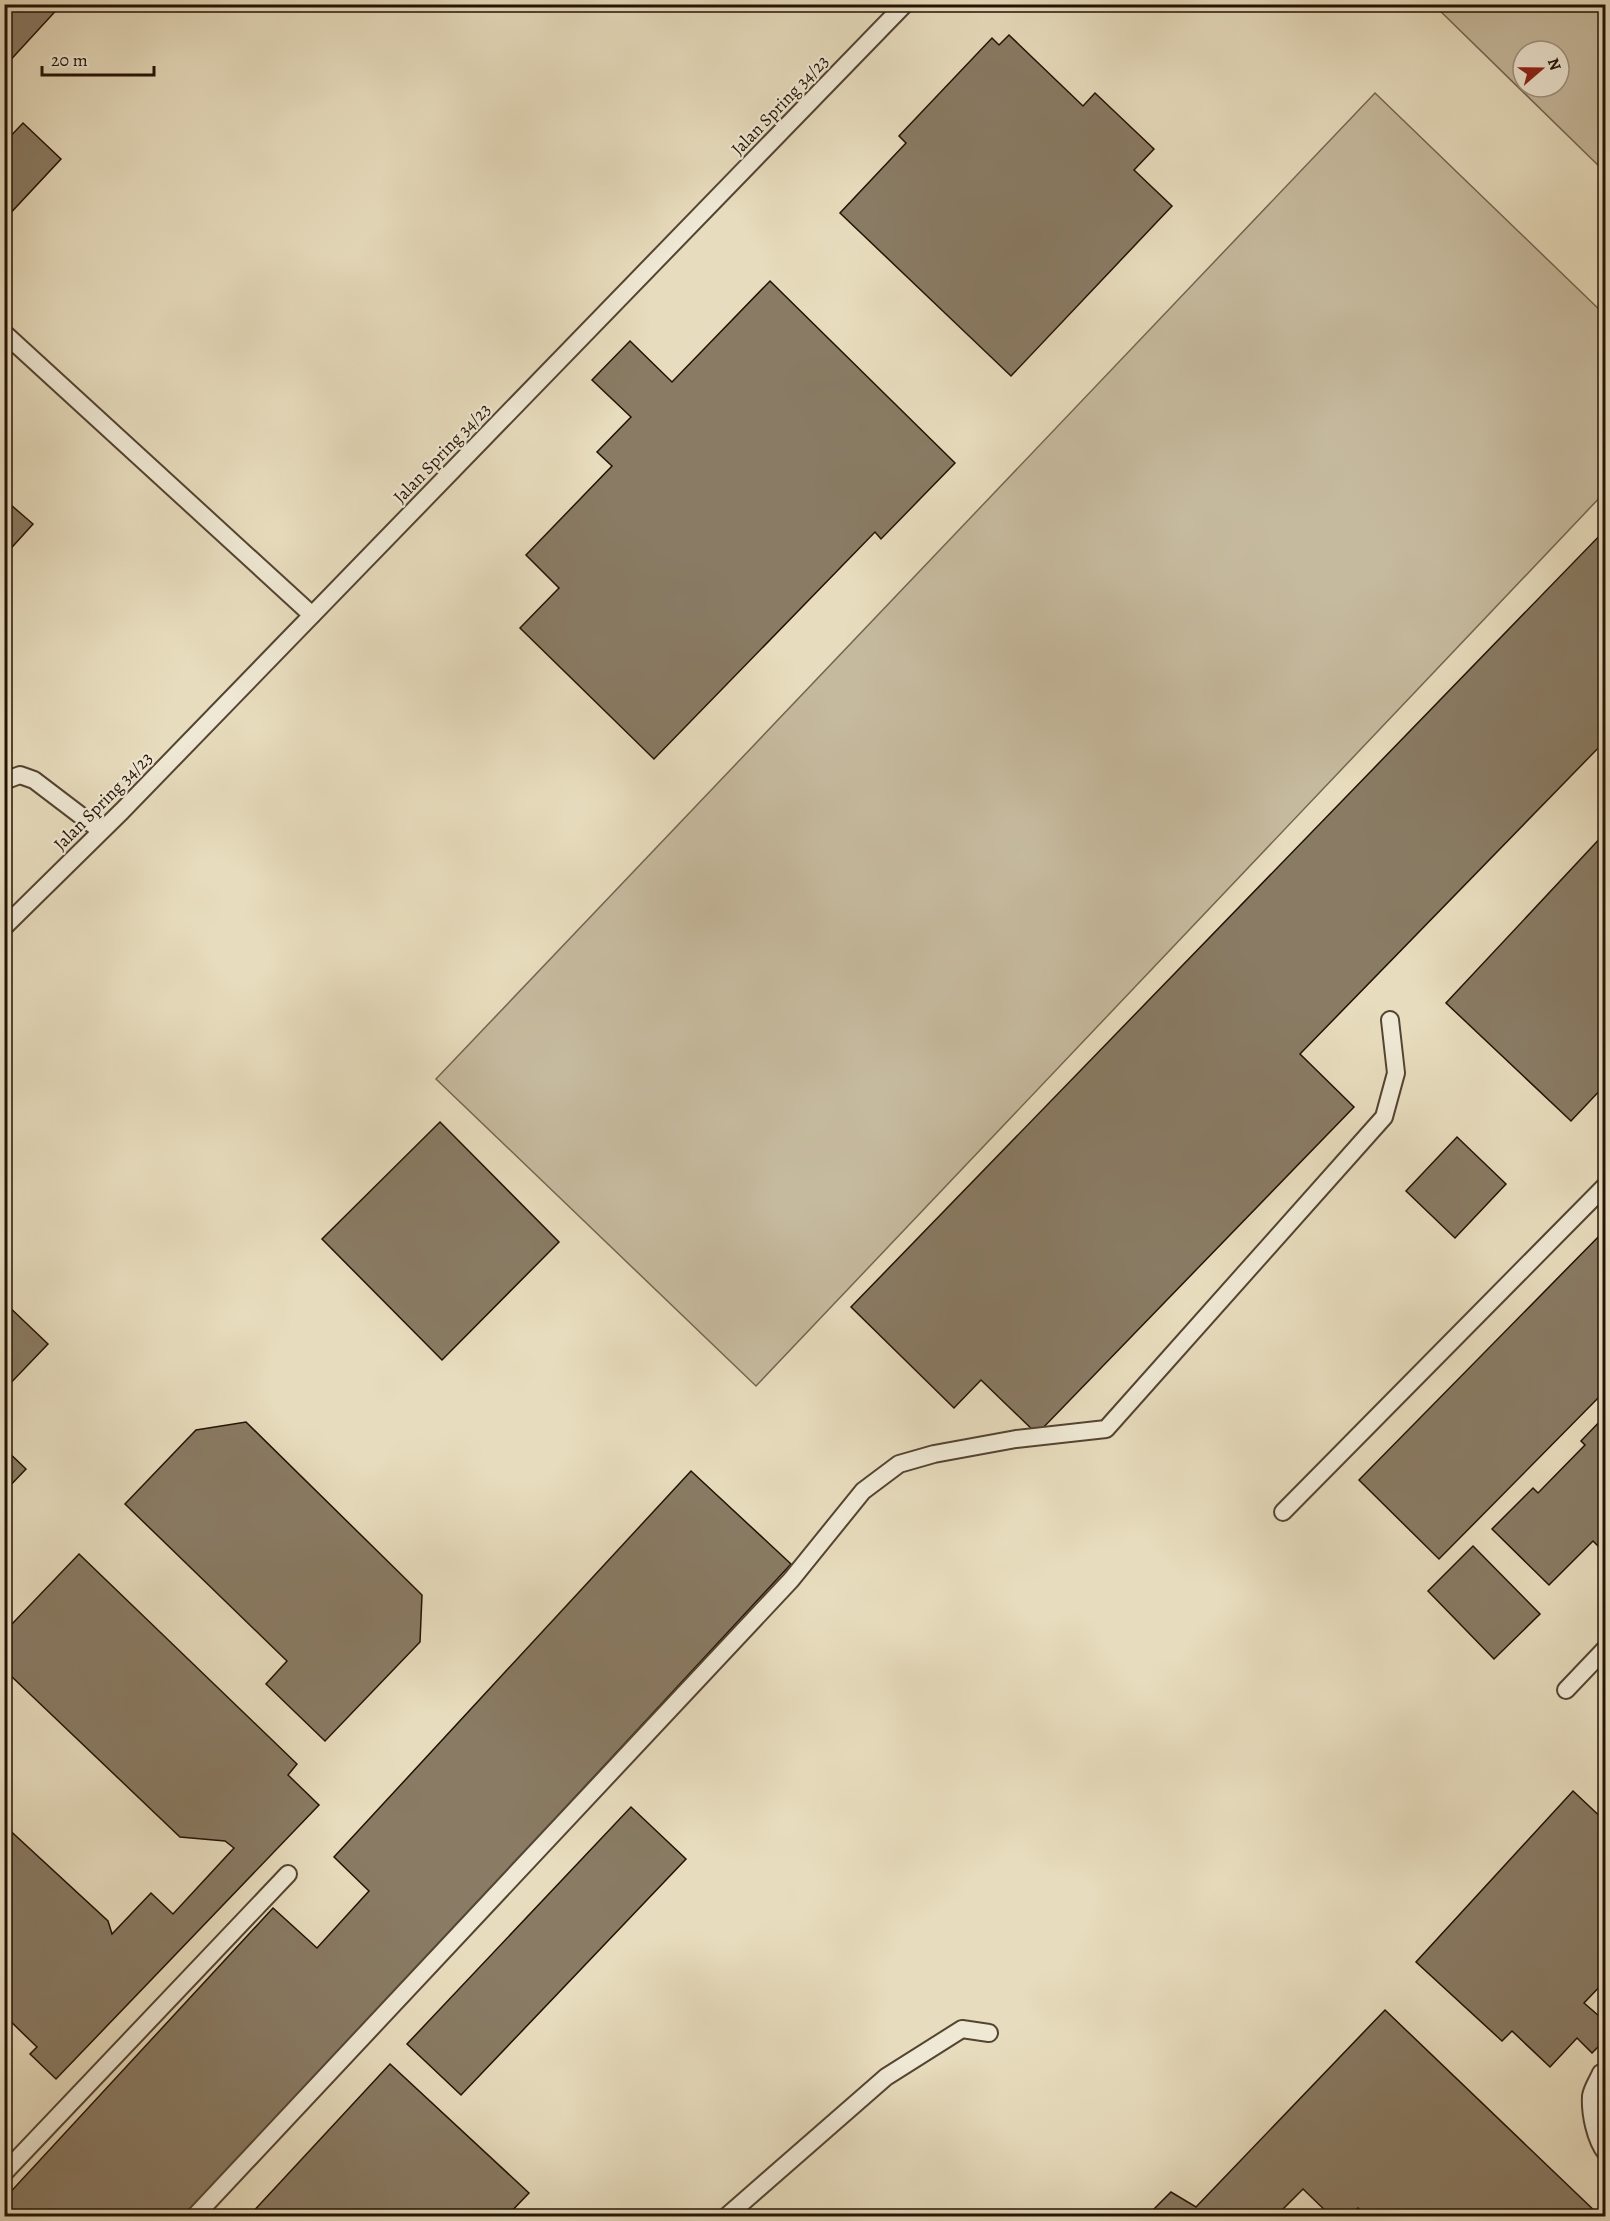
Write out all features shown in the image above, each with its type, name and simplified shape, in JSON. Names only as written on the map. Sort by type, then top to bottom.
[{"type":"lane","name":"Jalan Spring 34/23","points":[[4,927],[312,615],[905,4]]},
{"type":"lane","points":[[4,333],[312,615]]},
{"type":"lane","points":[[4,781],[20,775],[34,780],[101,831]]},
{"type":"lane","points":[[195,2217],[791,1580],[863,1491],[899,1464],[934,1454],[1016,1439],[1106,1429],[1384,1117],[1396,1072],[1390,1020]]},
{"type":"lane","points":[[1283,1512],[1605,1185]]},
{"type":"lane","points":[[1566,1690],[1605,1648]]},
{"type":"lane","points":[[4,2173],[288,1874]]},
{"type":"lane","points":[[727,2217],[886,2077],[962,2029],[989,2033]]},
{"type":"lane","points":[[1601,2073],[1591,2095],[1594,2121],[1601,2147],[1605,2153]]},
{"type":"shaded area","points":[[1434,5],[1605,5],[1605,172],[1530,99],[1571,99],[1571,39],[1511,39],[1511,80]]},
{"type":"shaded area","points":[[1375,93],[1605,315],[1605,492],[756,1386],[436,1079]]},
{"type":"building","points":[[4,4],[62,4],[4,67]]},
{"type":"building","points":[[1009,35],[1083,106],[1095,93],[1154,149],[1134,170],[1172,206],[1011,376],[840,213],[906,143],[899,136],[992,38],[999,45]]},
{"type":"building","points":[[23,123],[61,159],[4,220],[4,143]]},
{"type":"building","points":[[770,281],[955,463],[881,539],[875,532],[654,759],[520,628],[559,588],[526,555],[612,466],[597,452],[631,417],[592,380],[630,341],[672,382]]},
{"type":"building","points":[[4,499],[33,524],[4,556]]},
{"type":"building","points":[[1606,529],[1606,740],[1300,1054],[1354,1107],[1037,1434],[981,1380],[954,1408],[851,1307]]},
{"type":"building","points":[[1606,832],[1606,1084],[1571,1121],[1446,1003]]},
{"type":"building","points":[[440,1122],[559,1242],[442,1360],[322,1239]]},
{"type":"building","points":[[1457,1137],[1506,1184],[1455,1238],[1406,1191]]},
{"type":"building","points":[[1606,1229],[1606,1390],[1439,1559],[1359,1480]]},
{"type":"building","points":[[4,1302],[48,1344],[4,1390]]},
{"type":"building","points":[[1605,1416],[1606,1546],[1602,1550],[1593,1541],[1549,1585],[1492,1529],[1533,1488],[1538,1493],[1585,1445],[1581,1441]]},
{"type":"building","points":[[246,1422],[422,1595],[420,1642],[325,1741],[266,1684],[287,1661],[125,1504],[196,1430]]},
{"type":"building","points":[[4,1448],[26,1469],[4,1492]]},
{"type":"building","points":[[691,1471],[791,1564],[187,2216],[4,2216],[4,2199],[273,1908],[317,1948],[369,1891],[334,1857]]},
{"type":"building","points":[[1473,1546],[1540,1614],[1494,1659],[1428,1591]]},
{"type":"building","points":[[79,1554],[297,1764],[288,1775],[319,1805],[56,2079],[30,2054],[37,2047],[4,2015],[4,1825],[108,1921],[112,1934],[151,1893],[173,1914],[234,1848],[225,1841],[180,1837],[11,1676],[11,1625]]},
{"type":"building","points":[[1573,1791],[1606,1822],[1606,1980],[1584,2003],[1606,2022],[1606,2039],[1592,2053],[1577,2038],[1550,2067],[1512,2031],[1502,2041],[1416,1962]]},
{"type":"building","points":[[631,1807],[686,1859],[461,2095],[407,2044]]},
{"type":"building","points":[[1385,2010],[1600,2216],[1367,2216],[1358,2208],[1349,2216],[1331,2216],[1303,2189],[1276,2216],[1147,2216],[1171,2192],[1196,2207]]},
{"type":"building","points":[[390,2064],[529,2193],[507,2216],[249,2216]]}]
